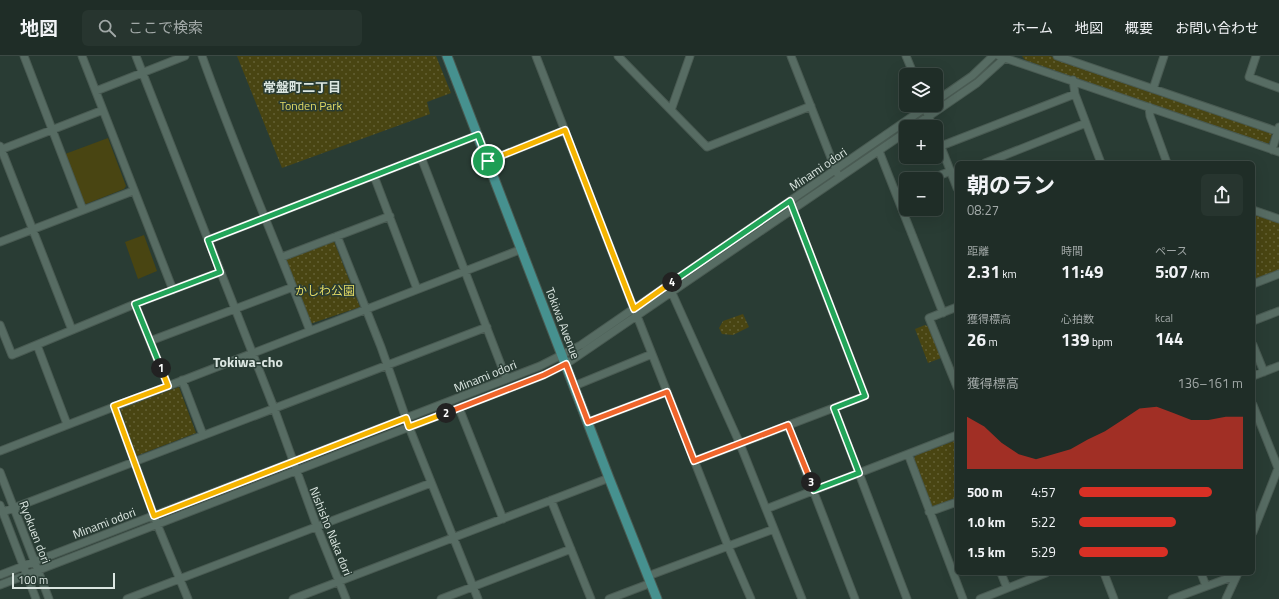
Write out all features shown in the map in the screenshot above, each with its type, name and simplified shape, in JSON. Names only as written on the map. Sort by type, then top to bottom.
[{"type":"main road","name":"Tokiwa Avenue","points":[[447,56],[657,599]]},
{"type":"street","points":[[24,56],[82,210]]},
{"type":"street","points":[[82,56],[173,290]]},
{"type":"street","name":"Nishisho Naka dori","points":[[136,56],[274,408],[317,527],[346,599]]},
{"type":"street","points":[[96,91],[185,56]]},
{"type":"street","points":[[202,56],[264,217],[282,256],[310,331]]},
{"type":"street","points":[[536,56],[634,309]]},
{"type":"street","points":[[671,110],[690,56]]},
{"type":"street","points":[[791,56],[839,178]]},
{"type":"street","points":[[906,56],[911,68]]},
{"type":"street","points":[[943,96],[972,76],[993,56]]},
{"type":"street","points":[[923,120],[978,83],[1004,57],[1275,151],[1278,130],[1057,56]]},
{"type":"street","points":[[1152,89],[1164,56]]},
{"type":"street","points":[[1256,56],[1249,77],[1279,88]]},
{"type":"street","points":[[622,58],[707,147],[811,106]]},
{"type":"street","points":[[1073,80],[1075,94],[1100,161]]},
{"type":"street","points":[[943,145],[1075,94]]},
{"type":"street","points":[[1149,107],[1150,116],[1166,161]]},
{"type":"street","points":[[72,330],[0,148],[103,110]]},
{"type":"street","name":"Minami odori","points":[[0,575],[406,418],[563,355],[581,345],[634,309],[918,112]]},
{"type":"street","points":[[928,112],[930,120]]},
{"type":"street","points":[[990,161],[1086,123]]},
{"type":"street","points":[[488,161],[565,130]]},
{"type":"street","points":[[208,240],[478,135]]},
{"type":"street","name":"Minami odori","points":[[0,585],[544,375],[566,364],[672,293],[899,137]]},
{"type":"street","points":[[880,151],[943,313]]},
{"type":"street","points":[[943,151],[953,174],[943,176]]},
{"type":"street","points":[[421,158],[506,378]]},
{"type":"street","points":[[374,176],[417,289]]},
{"type":"street","points":[[0,242],[134,191]]},
{"type":"street","points":[[694,461],[865,396],[790,201]]},
{"type":"street","points":[[1255,211],[1279,219]]},
{"type":"street","points":[[282,256],[390,216]]},
{"type":"street","points":[[337,236],[388,365],[409,427],[478,599]]},
{"type":"street","points":[[0,451],[522,249]]},
{"type":"street","points":[[0,325],[12,355],[135,304],[220,272]]},
{"type":"street","points":[[1255,283],[1279,274]]},
{"type":"street","points":[[150,341],[293,287]]},
{"type":"street","points":[[672,293],[740,444],[802,599]]},
{"type":"street","points":[[135,304],[168,386]]},
{"type":"street","points":[[955,308],[930,318],[955,382]]},
{"type":"street","points":[[1255,320],[1279,311]]},
{"type":"street","points":[[637,316],[728,546],[751,599]]},
{"type":"street","points":[[1,509],[14,508],[487,327]]},
{"type":"street","points":[[36,345],[67,424]]},
{"type":"street","points":[[1255,350],[1264,372]]},
{"type":"street","points":[[574,386],[652,354]]},
{"type":"street","points":[[1255,375],[1279,366]]},
{"type":"street","points":[[182,380],[203,436]]},
{"type":"street","points":[[588,422],[667,392]]},
{"type":"street","points":[[114,406],[157,524],[188,599]]},
{"type":"street","points":[[458,408],[503,518]]},
{"type":"street","points":[[834,408],[907,599]]},
{"type":"street","points":[[1255,411],[1279,467],[1255,527]]},
{"type":"street","points":[[788,425],[855,599]]},
{"type":"street","points":[[766,509],[955,435]]},
{"type":"street","points":[[908,454],[963,599]]},
{"type":"street","name":"Ryokuen dori","points":[[0,472],[49,599]]},
{"type":"street","points":[[293,599],[609,478]]},
{"type":"street","points":[[127,599],[147,596],[180,579],[431,482]]},
{"type":"street","points":[[551,500],[591,599]]},
{"type":"street","points":[[930,512],[955,503]]},
{"type":"street","name":"Ryokuen dori","points":[[1,509],[36,599]]},
{"type":"street","points":[[609,599],[728,546],[774,529]]},
{"type":"street","points":[[442,599],[571,549]]},
{"type":"street","points":[[1002,575],[1007,588]]},
{"type":"street","points":[[980,599],[1041,575]]},
{"type":"street","points":[[1105,575],[1114,599]]},
{"type":"street","points":[[1202,575],[1206,586]]},
{"type":"street","points":[[1172,599],[1234,575]]},
{"type":"street","points":[[1226,599],[1237,575]]},
{"type":"green space","name":"Tonden Park","points":[[237,56],[436,56],[451,93],[427,102],[430,114],[282,168]]},
{"type":"green space","points":[[1022,56],[1050,56],[1269,131],[1272,134],[1269,143],[1264,144],[1025,60]]},
{"type":"green space","points":[[108,138],[126,186],[124,189],[86,204],[83,203],[65,154]]},
{"type":"green space","points":[[1255,215],[1279,223],[1279,271],[1255,279]]},
{"type":"green space","points":[[144,235],[157,271],[138,279],[125,242]]},
{"type":"green space","name":"かしわ公園","points":[[333,239],[360,307],[310,324],[285,258]]},
{"type":"green space","points":[[743,314],[749,327],[733,335],[722,334],[719,328],[723,321]]},
{"type":"green space","points":[[925,325],[929,327],[941,358],[928,363],[915,329]]},
{"type":"green space","points":[[179,387],[196,433],[136,456],[120,409]]},
{"type":"green space","points":[[955,441],[955,499],[934,506],[929,505],[913,460],[916,455]]},
{"type":"district","name":"常盤町二丁目","points":[[302,87]]},
{"type":"district","name":"Tokiwa-cho","points":[[248,361]]},
{"type":"route","points":[[565,130],[634,309],[790,201],[865,396],[834,408],[859,473],[814,490],[788,425],[694,461],[667,392],[588,422],[566,364],[544,375],[409,427],[406,418],[154,516],[114,406],[168,386],[135,304],[220,272],[208,240],[236,228],[478,135],[488,161],[565,130]]}]
